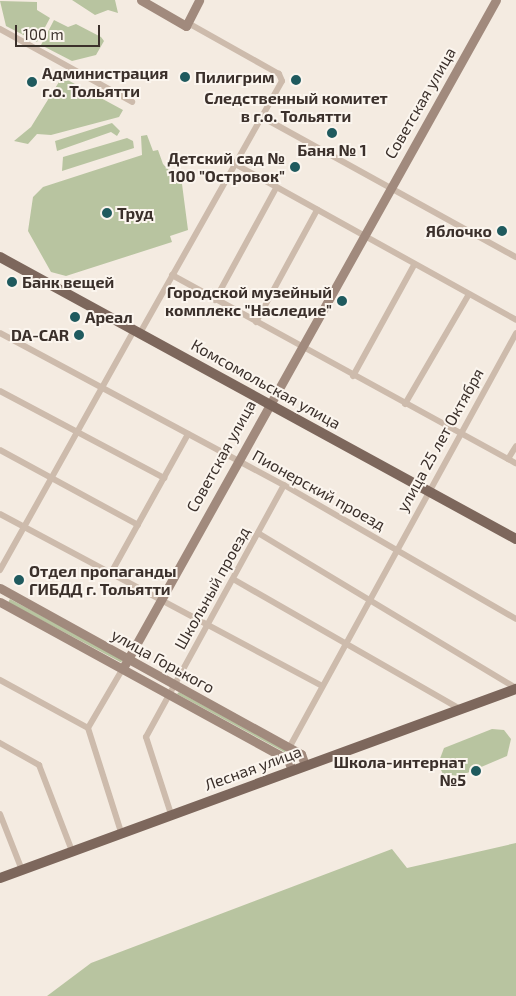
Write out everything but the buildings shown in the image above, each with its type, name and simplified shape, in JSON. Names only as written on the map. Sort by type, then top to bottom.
[{"type":"main road","points":[[144,1],[187,24],[199,0]]},
{"type":"main road","name":"Советская улица","points":[[123,668],[268,402],[496,0]]},
{"type":"main road","name":"Комсомольская улица","points":[[0,257],[516,539]]},
{"type":"main road","name":"улица Горького","points":[[0,588],[301,754],[305,765]]},
{"type":"main road","name":"улица Горького","points":[[0,602],[288,760],[292,770]]},
{"type":"main road","name":"Лесная улица","points":[[0,878],[516,688]]},
{"type":"street","points":[[0,570],[103,386],[172,275],[282,81],[279,74],[187,24]]},
{"type":"street","points":[[0,29],[132,102]]},
{"type":"street","points":[[262,117],[516,257]]},
{"type":"street","points":[[235,164],[516,320]]},
{"type":"street","points":[[215,300],[276,188]]},
{"type":"street","points":[[256,322],[317,210]]},
{"type":"street","points":[[353,376],[414,264]]},
{"type":"street","points":[[172,275],[299,347],[516,464]]},
{"type":"street","points":[[405,404],[469,294]]},
{"type":"street","name":"улица 25 лет Октября","points":[[289,748],[395,548],[516,332]]},
{"type":"street","name":"Пионерский проезд","points":[[0,333],[103,386],[284,485],[516,618]]},
{"type":"street","points":[[0,391],[164,478]]},
{"type":"street","points":[[111,573],[188,434]]},
{"type":"street","points":[[508,459],[516,446]]},
{"type":"street","points":[[0,450],[138,525]]},
{"type":"street","name":"Школьный проезд","points":[[171,814],[146,737],[284,485]]},
{"type":"street","points":[[0,514],[322,686]]},
{"type":"street","points":[[258,533],[516,688]]},
{"type":"street","points":[[233,578],[460,709]]},
{"type":"street","name":"Советская улица","points":[[88,728],[123,668]]},
{"type":"street","points":[[0,680],[88,728],[121,832]]},
{"type":"street","points":[[0,743],[39,765],[72,851]]},
{"type":"street","points":[[0,814],[22,870]]},
{"type":"green space","points":[[72,0],[115,0],[118,13],[108,10],[95,15]]},
{"type":"green space","points":[[0,1],[37,2],[37,10],[50,18],[37,42],[6,26]]},
{"type":"green space","points":[[54,20],[68,27],[76,24],[101,37],[104,41],[96,55],[72,61],[41,45]]},
{"type":"green space","points":[[62,77],[123,110],[119,117],[51,135],[37,134],[28,144],[14,141],[31,127]]},
{"type":"green space","points":[[112,123],[120,131],[117,136],[111,132],[57,151],[55,141]]},
{"type":"green space","name":"Труд","points":[[147,135],[153,151],[158,150],[163,164],[182,184],[188,230],[170,236],[172,242],[66,276],[51,272],[28,231],[33,197],[43,187],[142,155],[141,136]]},
{"type":"green space","points":[[127,138],[133,141],[134,148],[62,171],[63,157]]},
{"type":"green space","points":[[10,599],[123,659],[121,663],[8,603]]},
{"type":"green space","points":[[179,692],[285,750],[286,753],[177,694]]},
{"type":"green space","points":[[492,729],[504,730],[511,739],[507,756],[460,776],[443,774],[438,764],[444,748]]},
{"type":"green space","points":[[516,843],[516,996],[47,996],[91,963],[392,849],[407,868]]},
{"type":"place","name":"Пилигрим","points":[[185,77]]},
{"type":"place","name":"Следственный комитет в г.о. Тольятти","points":[[296,80]]},
{"type":"place","name":"Администрация г.о. Тольятти","points":[[32,82]]},
{"type":"place","name":"Баня № 1","points":[[332,133]]},
{"type":"place","name":"Детский сад № 100 \"Островок\"","points":[[295,167]]},
{"type":"place","name":"Труд","points":[[107,213]]},
{"type":"place","name":"Яблочко","points":[[502,231]]},
{"type":"place","name":"Банк вещей","points":[[12,282]]},
{"type":"place","name":"Городской музейный комплекс \"Наследие\"","points":[[342,301]]},
{"type":"place","name":"Ареал","points":[[75,317]]},
{"type":"place","name":"DA-CAR","points":[[79,335]]},
{"type":"place","name":"Отдел пропаганды ГИБДД г. Тольятти","points":[[19,580]]},
{"type":"place","name":"Школа-интернат №5","points":[[476,771]]}]
